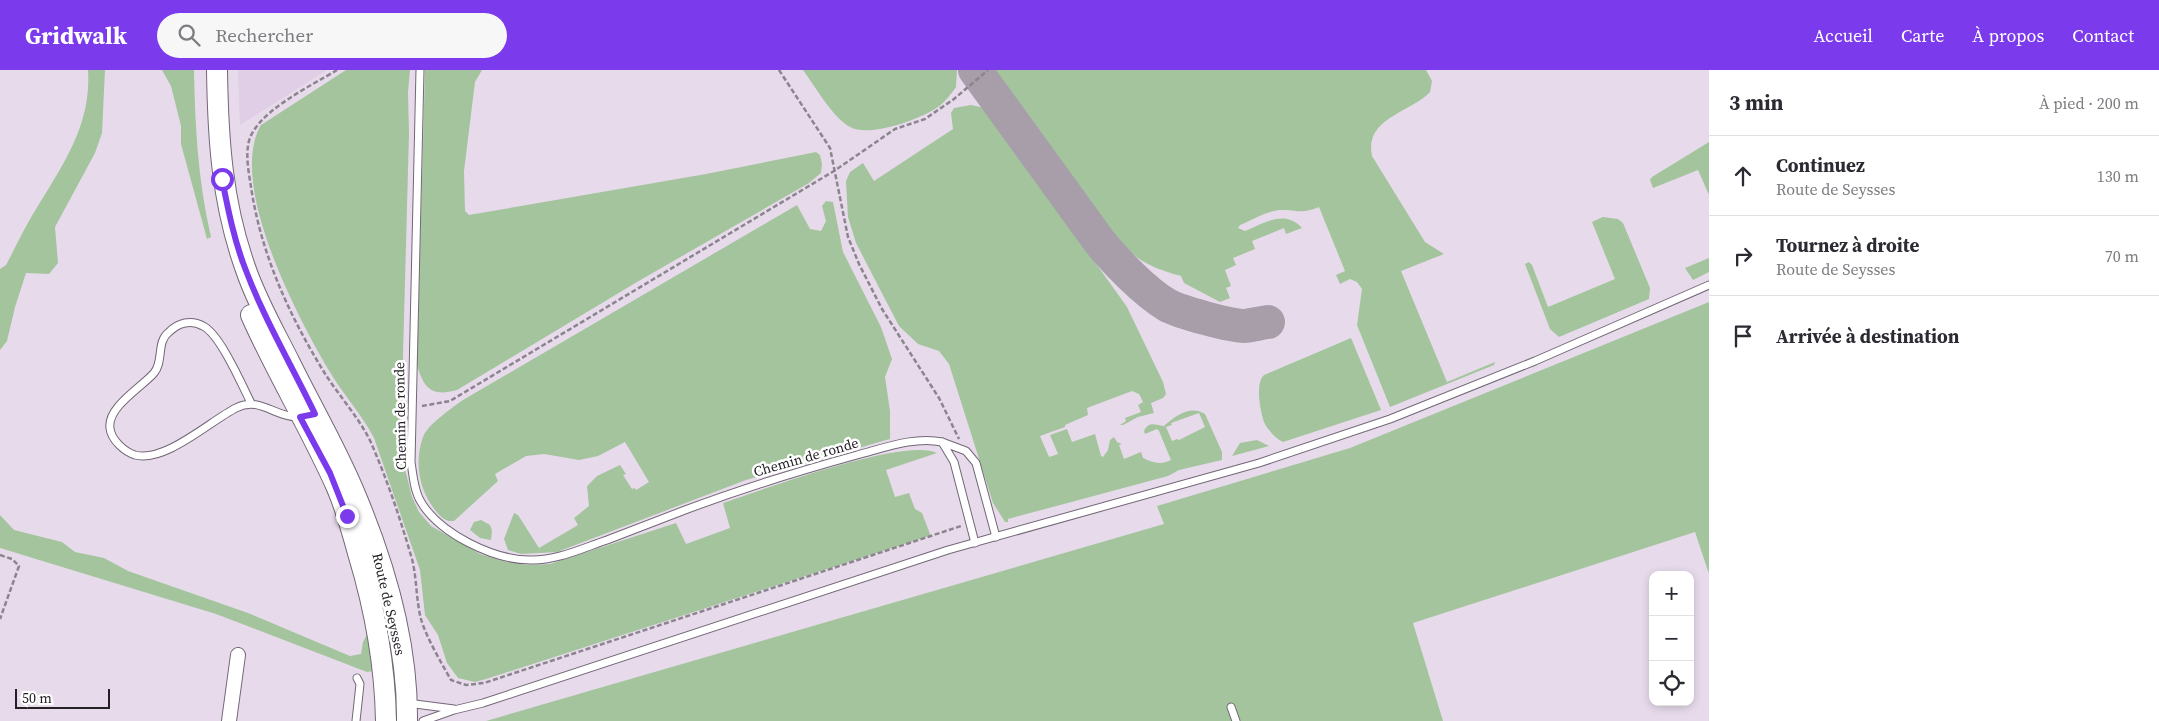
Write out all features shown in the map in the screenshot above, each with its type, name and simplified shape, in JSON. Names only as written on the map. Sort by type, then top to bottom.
[{"type":"main road","name":"Route de Seysses","points":[[203,70],[204,120],[210,182],[216,216],[227,255],[256,325],[355,493],[384,570],[401,649],[397,711]]},
{"type":"main road","name":"Route de Seysses","points":[[217,70],[222,179],[236,239],[258,299],[308,415],[347,516],[371,597],[397,711]]},
{"type":"street","points":[[229,721],[238,655]]},
{"type":"lane","name":"Route de Seysses","points":[[210,70],[212,133],[217,180],[229,241],[251,298],[346,489],[375,568],[390,630]]},
{"type":"lane","name":"Chemin de ronde","points":[[420,70],[410,462],[415,489],[420,501],[434,520],[480,548],[512,558],[546,559],[578,550],[724,495],[807,469],[894,445],[930,440],[942,442]]},
{"type":"lane","points":[[423,721],[975,543],[1259,463],[1390,420],[1535,361],[1709,285]]},
{"type":"lane","points":[[251,403],[219,343],[205,326],[193,322],[184,322],[168,332],[161,343],[160,362],[154,372],[120,404],[112,418],[110,428],[115,440],[126,451],[137,455],[151,455],[177,446],[237,408],[251,403],[282,414],[308,415]]},
{"type":"lane","points":[[942,442],[954,462],[975,543]]},
{"type":"lane","points":[[942,442],[966,451],[976,464],[996,537]]},
{"type":"lane","name":"Route de Seysses","points":[[391,638],[397,711]]},
{"type":"lane","points":[[356,721],[360,684],[358,678]]},
{"type":"lane","points":[[1231,707],[1236,721]]},
{"type":"lane","points":[[397,711],[454,710]]},
{"type":"path","points":[[337,70],[274,109],[262,118],[253,129],[248,145],[249,177],[254,210],[262,242],[274,274],[298,326],[324,372],[372,443],[412,561],[421,619],[451,680],[466,685],[484,683],[970,523]]},
{"type":"path","points":[[779,70],[830,148],[848,237],[859,264],[882,309],[939,398],[966,451]]},
{"type":"path","points":[[411,408],[450,401],[834,171],[895,129],[925,120],[954,99],[988,70]]},
{"type":"path","points":[[0,555],[12,559],[19,566],[0,619]]},
{"type":"shaded area","points":[[238,70],[327,70],[240,125]]},
{"type":"green space","points":[[88,70],[105,70],[102,133],[95,153],[55,227],[58,263],[49,274],[26,273],[7,341],[0,350],[0,269],[6,265],[70,150],[84,112],[88,92]]},
{"type":"green space","points":[[162,70],[194,70],[198,154],[203,196],[211,237],[207,239],[181,144],[181,126],[171,86]]},
{"type":"green space","points":[[346,70],[410,70],[403,356],[405,469],[412,497],[419,512],[431,526],[480,554],[506,562],[527,565],[550,564],[676,523],[686,544],[730,528],[723,503],[799,477],[866,458],[896,452],[920,450],[937,453],[886,470],[895,497],[909,493],[915,509],[922,513],[930,534],[929,536],[486,679],[475,682],[458,678],[447,663],[438,635],[425,615],[420,570],[374,438],[328,369],[300,317],[270,249],[259,214],[253,180],[253,150],[261,125]]},
{"type":"green space","points":[[425,70],[482,70],[475,82],[464,171],[465,211],[469,215],[706,174],[816,152],[820,155],[821,173],[809,183],[637,282],[457,390],[448,392],[435,391],[426,385],[417,365]]},
{"type":"green space","points":[[803,70],[957,70],[956,87],[938,107],[930,112],[895,126],[882,129],[859,130],[850,127],[837,117]]},
{"type":"green space","points":[[993,70],[1426,70],[1432,81],[1430,92],[1382,125],[1375,133],[1371,143],[1372,156],[1425,242],[1444,254],[1401,271],[1447,382],[1495,362],[1494,365],[1390,407],[1357,325],[1362,289],[1357,282],[1350,279],[1340,284],[1336,275],[1345,271],[1319,207],[1303,211],[1275,211],[1240,225],[1238,228],[1245,231],[1274,219],[1282,218],[1295,222],[1302,228],[1286,234],[1284,228],[1252,241],[1255,249],[1233,258],[1236,265],[1225,270],[1231,286],[1226,288],[1230,298],[1220,302],[1184,283],[1181,276],[1149,265],[1127,248],[1111,230]]},
{"type":"green space","points":[[971,105],[985,108],[1127,307],[1163,382],[1166,394],[1163,398],[1151,403],[1154,413],[1138,417],[1120,425],[1126,421],[1125,418],[1141,412],[1138,405],[1143,402],[1139,394],[1132,391],[1087,408],[1088,415],[1065,425],[1065,427],[1040,436],[1049,457],[1058,454],[1050,435],[1067,429],[1072,442],[1095,434],[1101,456],[1103,457],[1108,450],[1110,440],[1114,437],[1117,442],[1122,444],[1119,445],[1124,459],[1141,452],[1143,458],[1150,461],[1157,463],[1167,462],[1171,460],[1159,431],[1157,429],[1145,434],[1144,431],[1150,425],[1164,426],[1184,412],[1200,411],[1205,414],[1222,452],[1222,460],[1179,470],[1168,476],[1008,519],[1008,522],[1005,522],[993,503],[949,364],[939,351],[918,344],[899,326],[856,243],[848,217],[846,181],[850,172],[863,163],[874,181],[953,129],[951,113],[954,108]],"holes":[[[1199,413],[1205,427],[1179,440],[1172,441],[1166,427],[1172,425],[1171,423]]]},
{"type":"green space","points":[[1709,142],[1709,195],[1698,170],[1653,188],[1650,180],[1652,177]]},
{"type":"green space","points":[[826,201],[833,202],[843,252],[881,327],[892,359],[885,377],[890,411],[890,439],[746,480],[557,552],[521,554],[508,550],[504,539],[514,513],[518,515],[539,548],[578,525],[574,518],[589,506],[587,486],[597,476],[620,465],[626,474],[623,475],[632,489],[635,488],[636,490],[649,482],[625,442],[598,456],[579,460],[544,454],[526,456],[495,474],[498,481],[454,521],[446,520],[435,510],[422,485],[419,466],[420,446],[426,432],[447,412],[463,400],[797,205],[810,229],[821,231],[826,221],[822,206]]},
{"type":"green space","points":[[1603,217],[1618,219],[1623,223],[1650,288],[1649,299],[1559,337],[1550,329],[1525,264],[1529,262],[1532,265],[1548,307],[1615,279],[1592,222]]},
{"type":"green space","points":[[1709,258],[1709,272],[1693,280],[1685,268]]},
{"type":"green space","points":[[1709,302],[1709,574],[1695,532],[1413,623],[1443,721],[486,721],[1164,524],[1157,506],[1350,448]]},
{"type":"green space","points":[[1351,338],[1381,410],[1283,442],[1278,439],[1264,422],[1259,397],[1261,379],[1264,375]]},
{"type":"green space","points":[[1257,440],[1269,446],[1232,456],[1240,443]]},
{"type":"green space","points":[[0,515],[14,530],[62,542],[75,552],[104,558],[128,571],[248,613],[350,656],[361,654],[363,642],[368,632],[374,671],[367,672],[216,614],[0,548]]},
{"type":"green space","points":[[481,520],[490,525],[492,531],[491,540],[480,538],[470,530],[474,522]]},
{"type":"taxiway","points":[[975,70],[1099,241],[1122,267],[1149,292],[1167,305],[1193,315],[1245,326],[1268,322]]},
{"type":"route","points":[[222,179],[228,212],[245,268],[258,299],[315,414],[300,417],[330,473],[347,516]]}]
